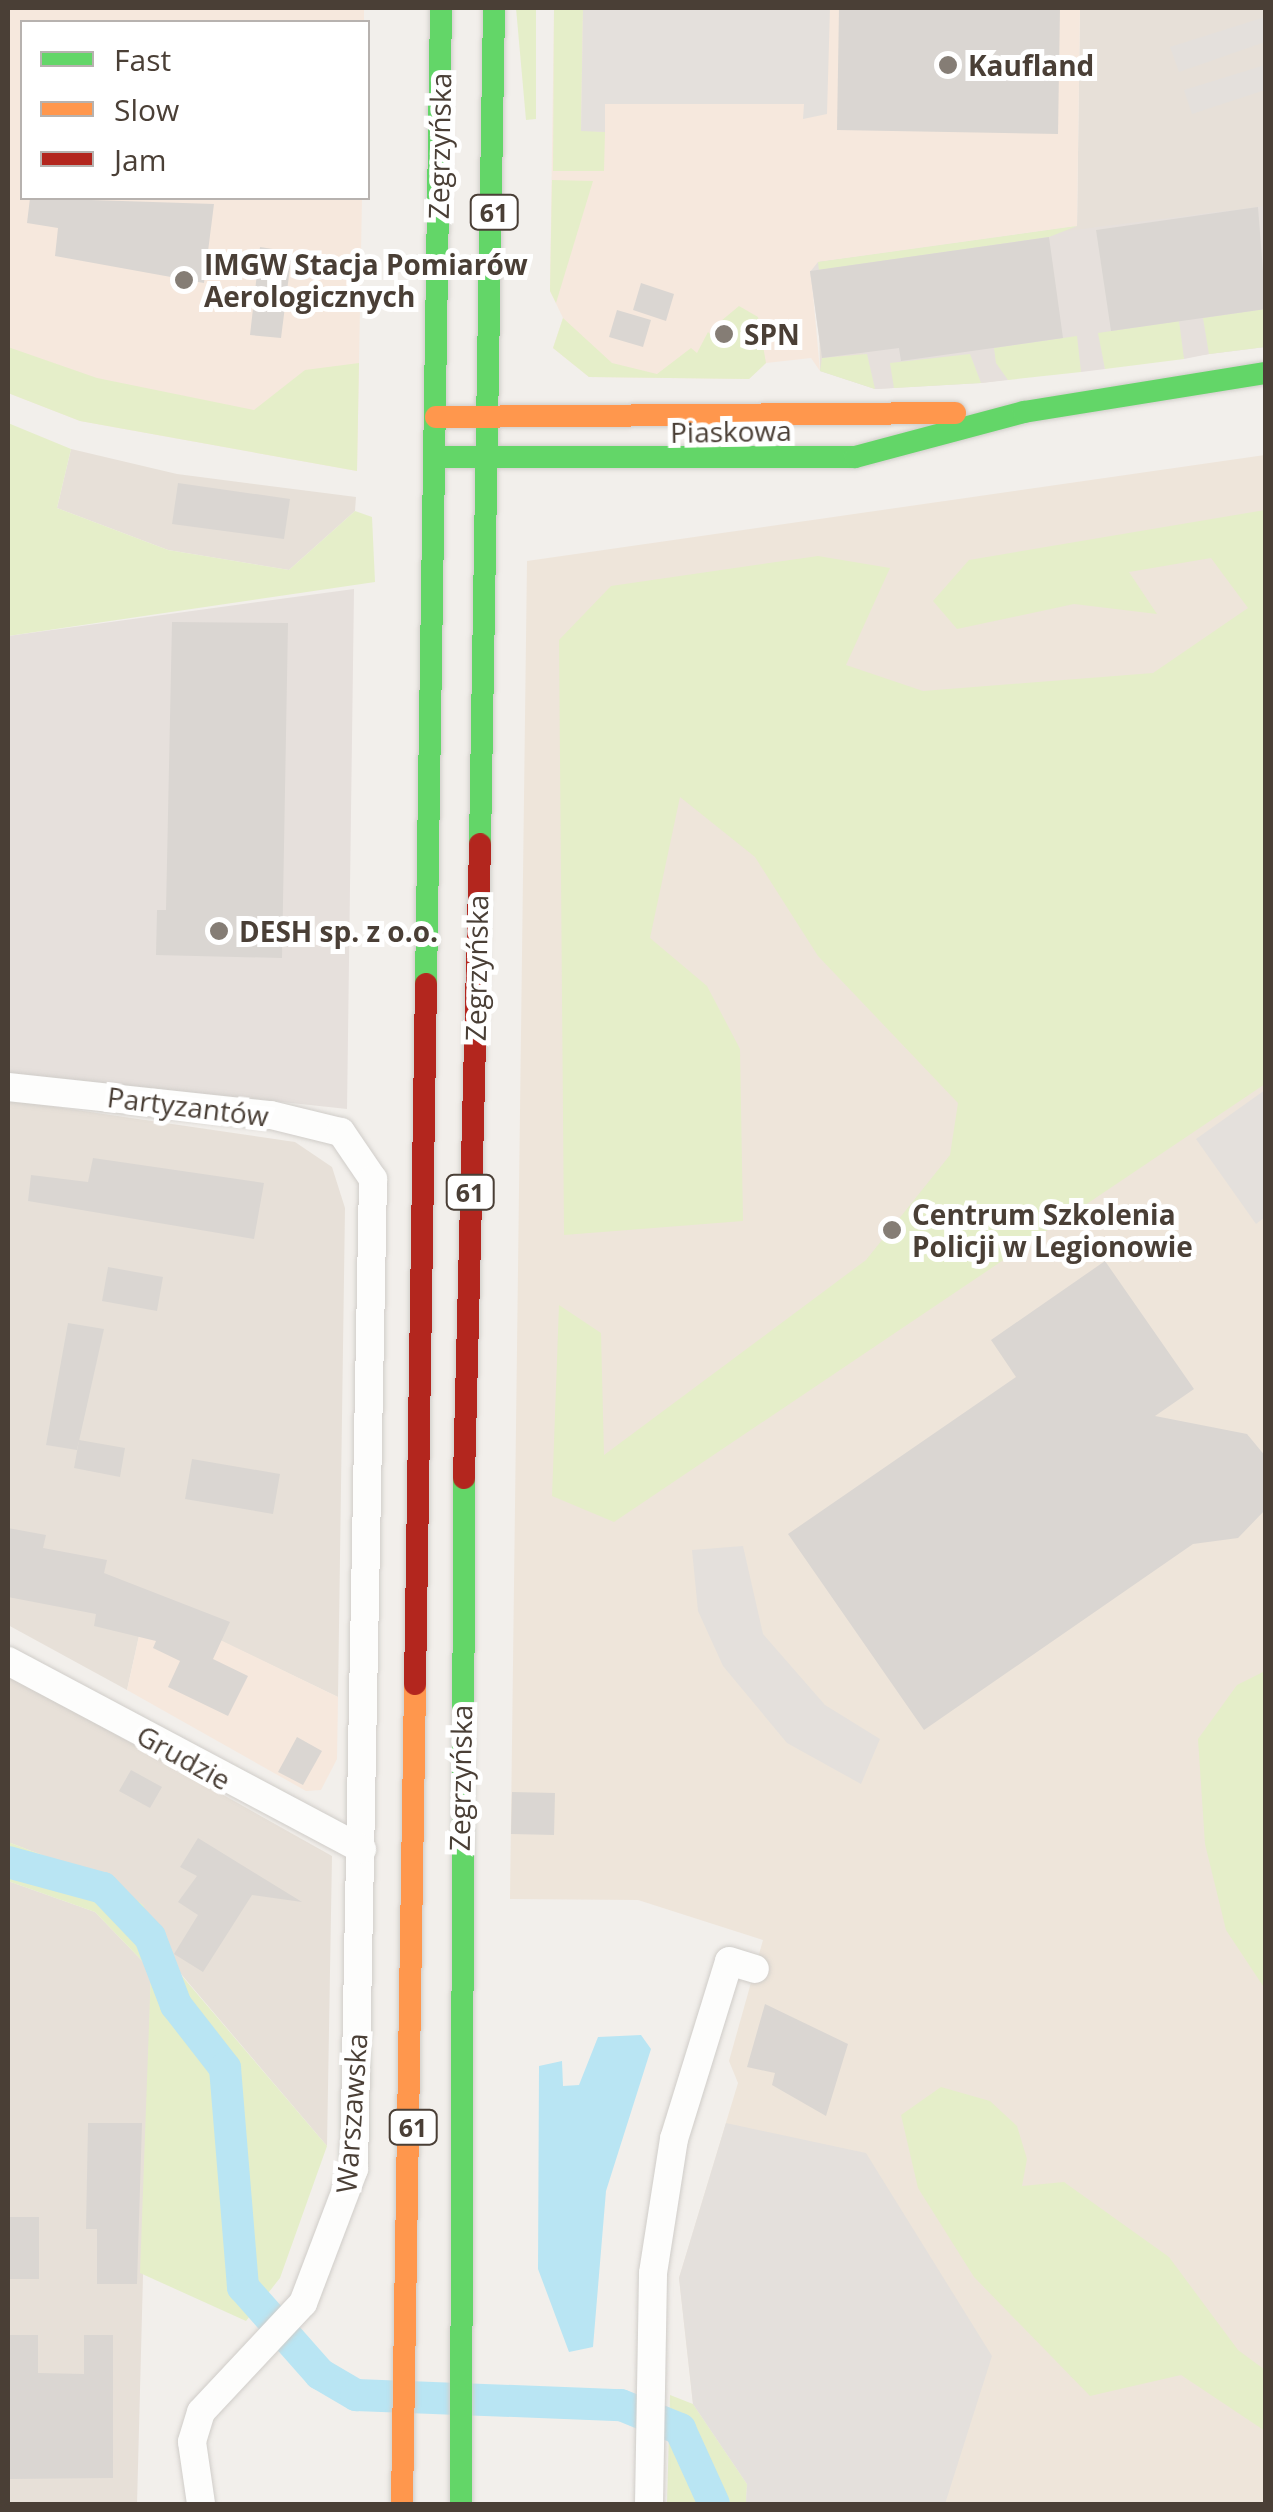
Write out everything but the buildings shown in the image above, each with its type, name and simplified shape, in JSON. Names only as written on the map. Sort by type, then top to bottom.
[{"type":"main road","name":"Zegrzyńska","points":[[415,1904],[441,8]]},
{"type":"main road","name":"Zegrzyńska","points":[[461,2504],[457,1928],[490,417],[494,8]]},
{"type":"main road","name":"Piaskowa","points":[[434,457],[855,457],[1024,412],[1266,373]]},
{"type":"main road","name":"Piaskowa","points":[[436,417],[1024,412]]},
{"type":"main road","name":"Warszawska","points":[[402,2504],[415,1904]]},
{"type":"street","name":"Partyzantów","points":[[8,1087],[272,1115],[342,1132],[361,1149],[373,1179],[362,1849]]},
{"type":"street","name":"Grudzie","points":[[8,1661],[362,1849]]},
{"type":"street","name":"Warszawska","points":[[201,2504],[192,2442],[201,2412],[258,2358],[303,2303],[354,2169],[362,1849]]},
{"type":"street","points":[[648,2504],[652,2272],[674,2139],[742,1965]]},
{"type":"shaded area","name":"IMGW Stacja Pomiarów Aerologicznych","points":[[8,8],[364,8],[364,20],[20,20],[20,200],[362,200],[357,471],[80,421],[8,393]]},
{"type":"shaded area","points":[[554,8],[1080,8],[1077,226],[819,262],[811,272],[820,371],[811,358],[766,363],[749,379],[589,377],[553,348],[563,318],[550,291]]},
{"type":"shaded area","points":[[583,8],[830,8],[827,114],[803,119],[804,104],[605,104],[605,132],[581,131]]},
{"type":"shaded area","points":[[1080,8],[1265,8],[1265,347],[981,383],[875,389],[820,371],[818,262],[1077,226]]},
{"type":"shaded area","points":[[1265,17],[1265,42],[1179,72],[1170,47]]},
{"type":"shaded area","points":[[1265,65],[1265,90],[1192,114],[1184,90]]},
{"type":"shaded area","points":[[1265,206],[1265,309],[1204,318],[1209,354],[1184,359],[1178,321],[1099,333],[1105,369],[1081,372],[1077,337],[996,363],[1008,380],[981,383],[972,369],[890,363],[894,388],[875,389],[863,353],[822,358],[810,272],[818,262]]},
{"type":"shaded area","points":[[71,449],[177,474],[356,497],[355,511],[289,570],[168,550],[57,508]]},
{"type":"shaded area","name":"Centrum Szkolenia Policji w Legionowie","points":[[1265,455],[1265,2504],[746,2504],[747,2484],[693,2404],[679,2278],[738,2083],[729,2061],[763,1940],[638,1900],[510,1899],[527,561]]},
{"type":"shaded area","points":[[354,589],[347,1109],[8,1073],[8,636]]},
{"type":"shaded area","points":[[1265,1090],[1265,1217],[1256,1224],[1196,1139]]},
{"type":"shaded area","points":[[8,1100],[295,1142],[332,1167],[345,1208],[338,1697],[146,1605],[127,1690],[8,1625]]},
{"type":"shaded area","points":[[743,1546],[763,1634],[825,1705],[880,1739],[861,1784],[787,1743],[723,1666],[698,1611],[692,1550]]},
{"type":"shaded area","points":[[146,1604],[338,1697],[337,1759],[321,1790],[306,1791],[127,1690]]},
{"type":"shaded area","points":[[8,1674],[332,1856],[327,2146],[170,1961],[162,1931],[113,1882],[8,1842]]},
{"type":"shaded area","points":[[8,1881],[95,1912],[151,1970],[137,2504],[8,2504]]},
{"type":"shaded area","points":[[726,2123],[866,2153],[992,2356],[945,2504],[746,2504],[747,2484],[693,2404],[679,2278]]},
{"type":"green space","points":[[516,8],[536,8],[536,119],[526,120]]},
{"type":"green space","points":[[554,8],[583,8],[581,130],[605,132],[604,171],[553,171]]},
{"type":"green space","points":[[552,180],[593,181],[556,303],[550,291]]},
{"type":"green space","points":[[1077,226],[1049,237],[819,270],[818,262]]},
{"type":"green space","points":[[739,306],[758,317],[766,363],[749,379],[589,377],[553,348],[563,318],[612,363],[657,374],[691,348],[697,353],[708,332],[720,344],[732,333],[721,321]]},
{"type":"green space","points":[[1265,309],[1265,347],[1209,354],[1203,318]]},
{"type":"green space","points":[[1179,321],[1184,359],[1105,369],[1098,333]]},
{"type":"green space","points":[[1077,336],[1081,372],[1008,380],[996,363],[994,348]]},
{"type":"green space","points":[[8,347],[97,378],[254,410],[305,370],[359,363],[357,471],[80,421],[8,393]]},
{"type":"green space","points":[[867,354],[875,389],[820,371],[822,358]]},
{"type":"green space","points":[[970,354],[981,383],[894,388],[890,363]]},
{"type":"green space","points":[[8,423],[71,449],[57,508],[168,550],[289,570],[355,511],[372,517],[375,582],[8,636]]},
{"type":"green space","points":[[1265,510],[1265,1084],[614,1522],[552,1496],[559,1305],[601,1333],[604,1455],[866,1260],[950,1155],[958,1103],[818,956],[755,857],[680,797],[650,938],[707,986],[740,1049],[743,1221],[564,1235],[559,640],[611,586],[818,556],[890,568],[846,665],[923,691],[1153,673],[1248,608],[1211,558],[1129,572],[1157,614],[1074,604],[957,629],[933,601],[969,560]]},
{"type":"green space","points":[[1265,1671],[1265,1989],[1226,1930],[1205,1844],[1198,1739],[1237,1685]]},
{"type":"green space","points":[[8,1842],[113,1882],[143,1905],[170,1962],[327,2146],[280,2278],[246,2321],[140,2273],[151,1970],[95,1912],[8,1881]]},
{"type":"green space","points":[[941,2087],[990,2101],[1017,2126],[1027,2159],[1022,2186],[1064,2182],[1169,2257],[1238,2350],[1265,2370],[1265,2431],[1181,2375],[1090,2396],[974,2277],[918,2188],[901,2115]]},
{"type":"green space","points":[[670,2395],[693,2404],[747,2484],[746,2504],[667,2504]]},
{"type":"water","points":[[641,2035],[651,2049],[606,2191],[593,2347],[569,2352],[538,2269],[539,2066],[562,2061],[563,2086],[579,2085],[598,2037]]},
{"type":"waterway","points":[[8,1862],[103,1888],[150,1937],[176,2005],[225,2068],[243,2287],[320,2374],[356,2395],[621,2405],[680,2429],[714,2504]]},
{"type":"traffic: fast","points":[[426,984],[441,8]]},
{"type":"traffic: fast","points":[[480,844],[494,8]]},
{"type":"traffic: fast","points":[[434,457],[855,457],[1024,412],[1266,373]]},
{"type":"traffic: fast","points":[[461,2504],[464,1478]]},
{"type":"traffic: slow","points":[[436,417],[955,413]]},
{"type":"traffic: slow","points":[[402,2504],[415,1684]]},
{"type":"traffic: jam","points":[[464,1478],[480,844]]},
{"type":"traffic: jam","points":[[415,1684],[426,984]]},
{"type":"place","name":"Kaufland","points":[[948,65]]},
{"type":"place","name":"IMGW Stacja Pomiarów Aerologicznych","points":[[184,280]]},
{"type":"place","name":"SPN","points":[[724,334]]},
{"type":"place","name":"DESH sp. z o.o.","points":[[219,931]]},
{"type":"place","name":"Centrum Szkolenia Policji w Legionowie","points":[[892,1230]]}]
